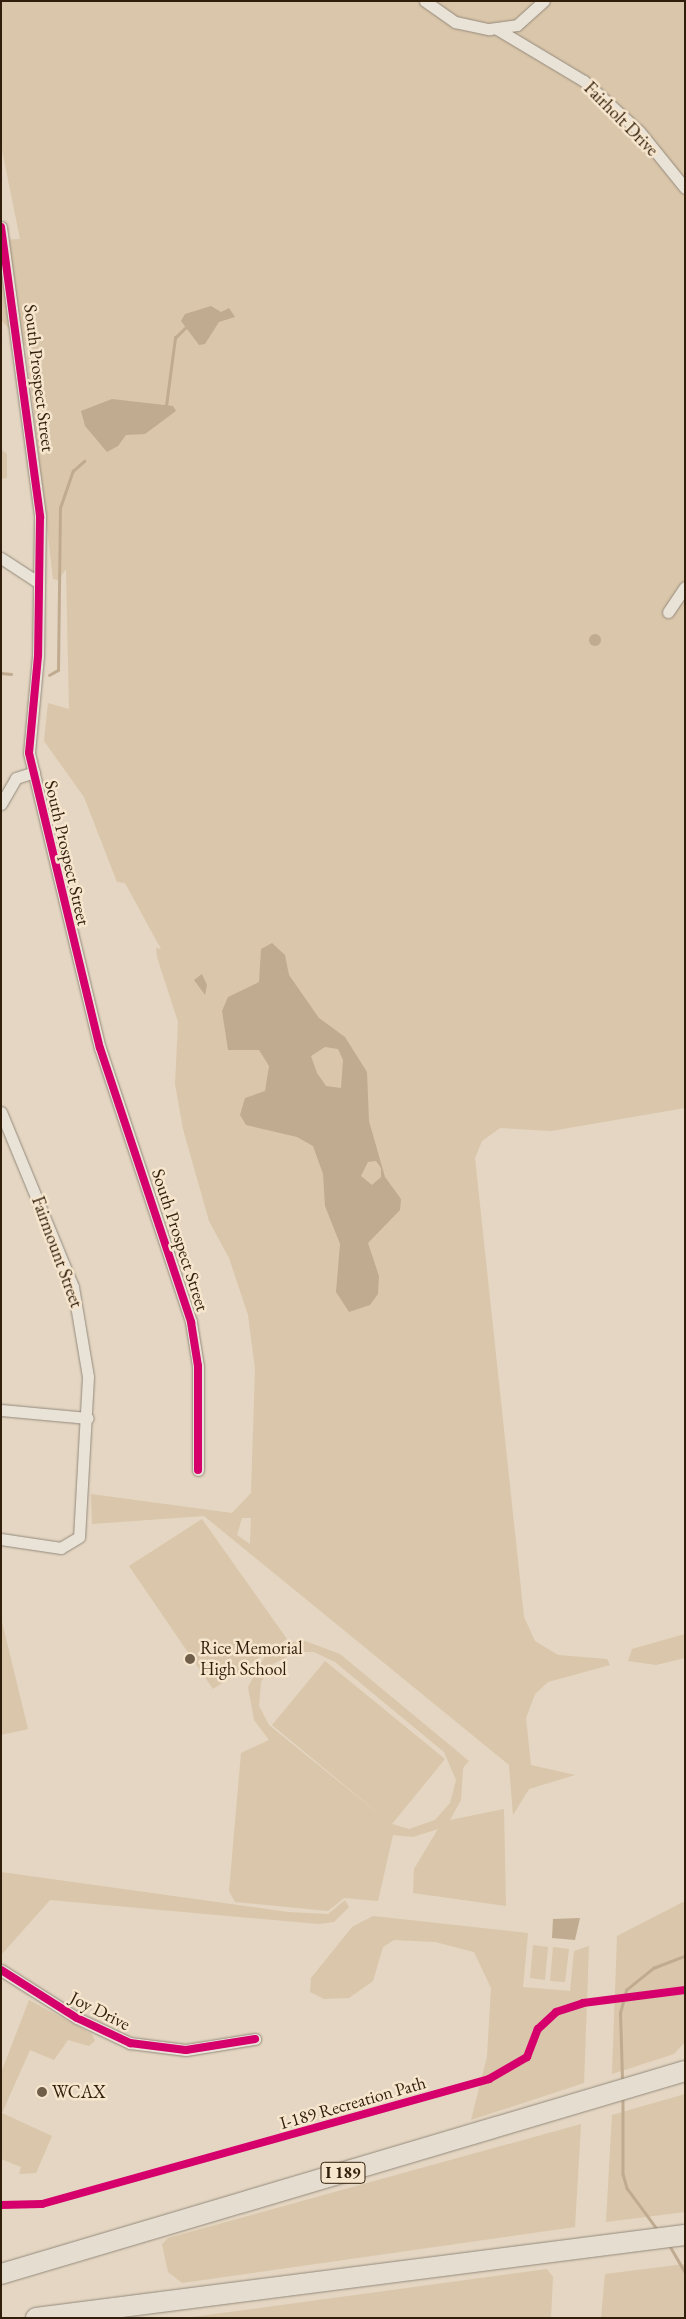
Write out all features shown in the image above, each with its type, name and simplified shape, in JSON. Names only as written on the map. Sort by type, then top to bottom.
[{"type":"highway","name":"I 189","points":[[1,2274],[685,2071]]},
{"type":"highway","points":[[36,2318],[685,2235]]},
{"type":"street","points":[[425,1],[455,22],[497,29],[526,20],[544,1]]},
{"type":"street","name":"Fairholt Drive","points":[[497,29],[584,82],[639,131],[685,188]]},
{"type":"street","name":"South Prospect Street","points":[[1,227],[33,450],[39,583],[29,744],[100,1048],[193,1329],[198,1366],[198,1470]]},
{"type":"street","points":[[1,558],[39,583]]},
{"type":"street","points":[[668,612],[685,587]]},
{"type":"street","points":[[1,804],[16,778],[34,772]]},
{"type":"street","name":"Fairmount Street","points":[[1,1112],[73,1287],[88,1377],[88,1418],[82,1521],[79,1537],[72,1545],[53,1548],[1,1540]]},
{"type":"street","points":[[1,1410],[88,1418]]},
{"type":"street","name":"Joy Drive","points":[[1,1970],[77,2018],[130,2043],[186,2050],[255,2040]]},
{"type":"shaded area","points":[[1,1],[685,1],[685,1108],[551,1131],[500,1128],[482,1141],[475,1158],[524,1617],[535,1641],[558,1655],[607,1659],[610,1665],[548,1682],[535,1694],[526,1718],[531,1765],[575,1775],[529,1789],[513,1815],[509,1765],[204,1516],[92,1524],[91,1494],[232,1513],[251,1493],[255,1369],[248,1315],[229,1258],[209,1221],[183,1129],[175,1084],[178,1022],[157,957],[156,948],[161,949],[125,883],[117,882],[84,797],[44,741],[48,703],[69,709],[66,569],[58,580],[53,579],[26,347],[1,320],[1,240],[20,239],[1,145]],"holes":[[[242,1518],[251,1518],[250,1544],[237,1535]]]},
{"type":"shaded area","points":[[211,306],[221,312],[229,308],[235,317],[219,322],[205,344],[199,345],[181,321],[185,314]]},
{"type":"shaded area","points":[[112,399],[173,406],[176,411],[145,434],[126,435],[118,446],[107,452],[85,426],[81,411]]},
{"type":"shaded area","points":[[1,449],[7,454],[7,478],[1,479]]},
{"type":"shaded area","points":[[593,634],[597,634],[601,640],[597,646],[593,646],[589,642],[589,638]]},
{"type":"shaded area","points":[[272,943],[285,955],[289,975],[319,1018],[345,1037],[367,1072],[369,1121],[385,1177],[401,1199],[400,1210],[368,1243],[379,1276],[378,1294],[370,1305],[349,1312],[336,1292],[340,1244],[325,1206],[323,1174],[313,1146],[297,1137],[246,1125],[240,1115],[245,1098],[265,1091],[269,1066],[259,1050],[228,1050],[222,1011],[228,997],[259,982],[261,949]],"holes":[[[325,1047],[338,1049],[343,1060],[341,1088],[326,1086],[317,1073],[311,1056]],[[376,1161],[381,1168],[381,1177],[372,1185],[361,1176],[368,1162]]]},
{"type":"shaded area","points":[[202,974],[207,985],[205,995],[194,980]]},
{"type":"shaded area","points":[[202,1519],[287,1639],[213,1689],[129,1566]]},
{"type":"shaded area","points":[[1,1618],[28,1729],[1,1735]]},
{"type":"shaded area","points":[[685,1634],[685,1658],[656,1665],[628,1661],[632,1649]]},
{"type":"shaded area","points":[[305,1641],[340,1654],[469,1761],[463,1768],[461,1800],[450,1820],[504,1809],[506,1906],[413,1893],[414,1869],[438,1829],[413,1837],[393,1835],[378,1901],[344,1898],[328,1911],[235,1902],[229,1891],[241,1753],[269,1740],[254,1720],[248,1687],[265,1656],[284,1643]],"holes":[[[296,1652],[314,1652],[335,1662],[444,1752],[456,1780],[450,1803],[435,1820],[409,1829],[392,1824],[445,1759],[325,1661],[272,1725],[390,1823],[269,1725],[259,1706],[261,1682],[271,1665]]]},
{"type":"shaded area","points":[[1,1872],[288,1912],[328,1914],[345,1900],[349,1907],[334,1922],[319,1924],[50,1900],[1,1955]]},
{"type":"shaded area","points":[[685,1901],[685,2042],[674,2054],[612,2074],[617,1936]]},
{"type":"shaded area","points":[[373,1916],[528,1933],[523,1987],[570,1991],[574,1951],[589,1946],[584,2083],[471,2120],[487,2057],[491,1988],[474,1952],[435,1942],[394,1940],[383,1947],[373,1981],[349,1998],[324,1999],[310,1992],[311,1978],[352,1927]]},
{"type":"shaded area","points":[[580,1918],[575,1940],[552,1938],[553,1919]]},
{"type":"shaded area","points":[[533,1945],[548,1947],[545,1980],[530,1978]]},
{"type":"shaded area","points":[[553,1947],[569,1949],[565,1982],[550,1981]]},
{"type":"shaded area","points":[[29,2000],[92,2034],[95,2041],[89,2046],[68,2040],[54,2060],[30,2050],[2,2113],[52,2136],[36,2173],[19,2174],[21,2167],[1,2159],[1,2073]]},
{"type":"shaded area","points":[[685,2094],[685,2212],[606,2222],[612,2115]]},
{"type":"shaded area","points":[[581,2124],[575,2227],[182,2283],[168,2272],[162,2244],[168,2238]]},
{"type":"shaded area","points":[[685,2264],[685,2318],[601,2318],[605,2274]]},
{"type":"shaded area","points":[[547,2269],[553,2277],[551,2318],[185,2318]]},
{"type":"waterway","points":[[166,406],[175,338],[186,327]]},
{"type":"waterway","points":[[49,675],[58,670],[60,508],[73,471],[84,461]]},
{"type":"waterway","points":[[1,673],[11,674]]},
{"type":"waterway","points":[[622,2079],[620,2013],[626,1990],[653,1968],[685,1956]]},
{"type":"waterway","points":[[623,2100],[623,2174],[627,2188],[657,2229]]},
{"type":"waterway","points":[[670,2246],[685,2272]]},
{"type":"cycle path","points":[[1,227],[40,517],[38,656],[29,753],[100,1048],[191,1322],[198,1366],[198,1470]]},
{"type":"cycle path","points":[[1,1970],[77,2018],[130,2043],[186,2050],[255,2039]]},
{"type":"cycle path","name":"I-189 Recreation Path","points":[[1,2205],[42,2204],[489,2079],[527,2057],[538,2029],[556,2012],[583,2003],[685,1990]]},
{"type":"place","name":"Rice Memorial High School","points":[[190,1659]]},
{"type":"place","name":"WCAX","points":[[42,2092]]}]
